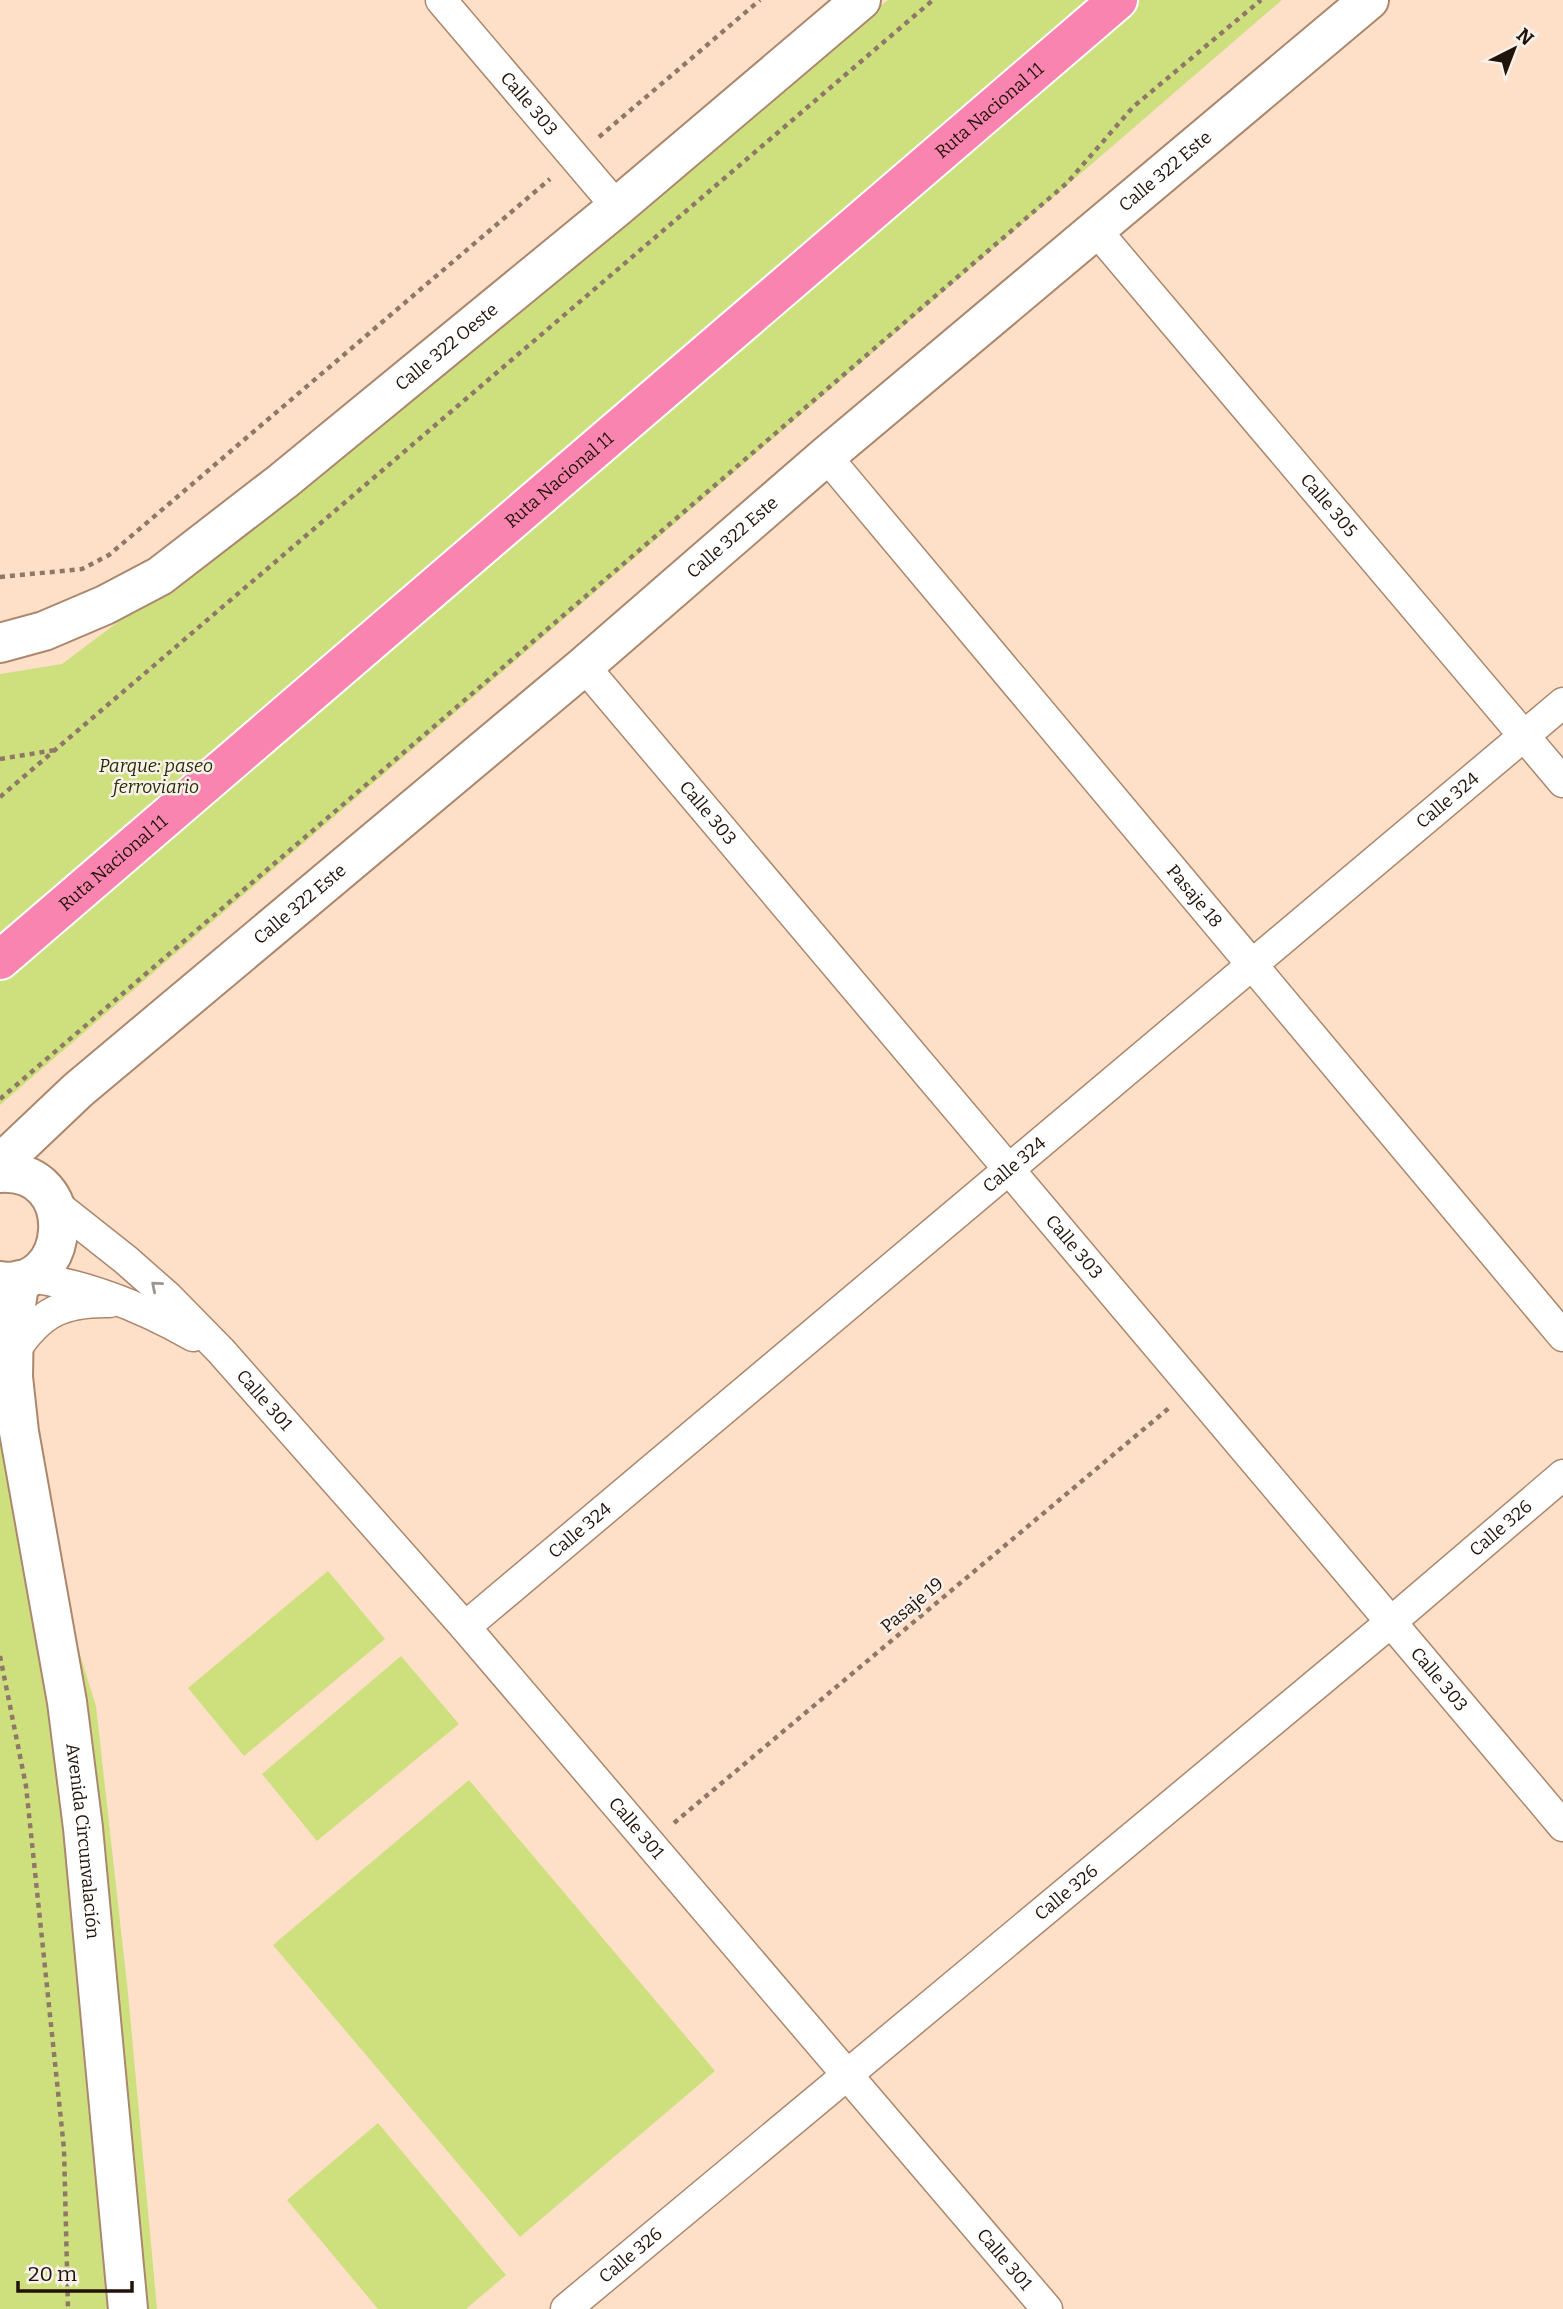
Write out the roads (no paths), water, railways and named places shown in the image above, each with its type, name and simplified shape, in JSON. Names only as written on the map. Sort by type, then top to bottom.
[{"type":"highway","name":"Ruta Nacional 11","points":[[0,960],[1118,0]]},
{"type":"street","name":"Calle 303","points":[[441,0],[617,206]]},
{"type":"street","name":"Calle 322 Oeste","points":[[0,643],[69,621],[160,576],[283,481],[617,206],[861,0]]},
{"type":"street","name":"Calle 322 Este","points":[[0,1164],[96,1075],[584,666],[826,456],[1369,0]]},
{"type":"street","name":"Calle 305","points":[[1095,229],[1563,782]]},
{"type":"street","name":"Pasaje 18","points":[[826,456],[1563,1336]]},
{"type":"street","name":"Calle 303","points":[[584,666],[1563,1826]]},
{"type":"street","name":"Calle 324","points":[[464,1628],[1563,703]]},
{"type":"street","name":"Calle 322 Este","points":[[50,1197],[52,1152],[96,1075]]},
{"type":"street","points":[[0,1173],[19,1175],[33,1181],[50,1197],[59,1220],[59,1237],[53,1253],[42,1267],[16,1279]]},
{"type":"street","name":"Calle 301","points":[[50,1197],[168,1297],[221,1352],[464,1628],[1047,2309]]},
{"type":"street","name":"Calle 301","points":[[16,1279],[63,1281],[126,1303],[168,1322],[221,1352]]},
{"type":"street","name":"Avenida Circunvalación","points":[[16,1279],[9,1354],[19,1432],[66,1702],[83,1828],[128,2309]]},
{"type":"street","points":[[9,1354],[29,1329],[53,1312],[87,1302],[126,1303]]},
{"type":"street","name":"Calle 326","points":[[566,2309],[1391,1622],[1563,1475]]},
{"type":"park label","name":"Parque: paseo ferroviario","points":[[156,776]]}]
